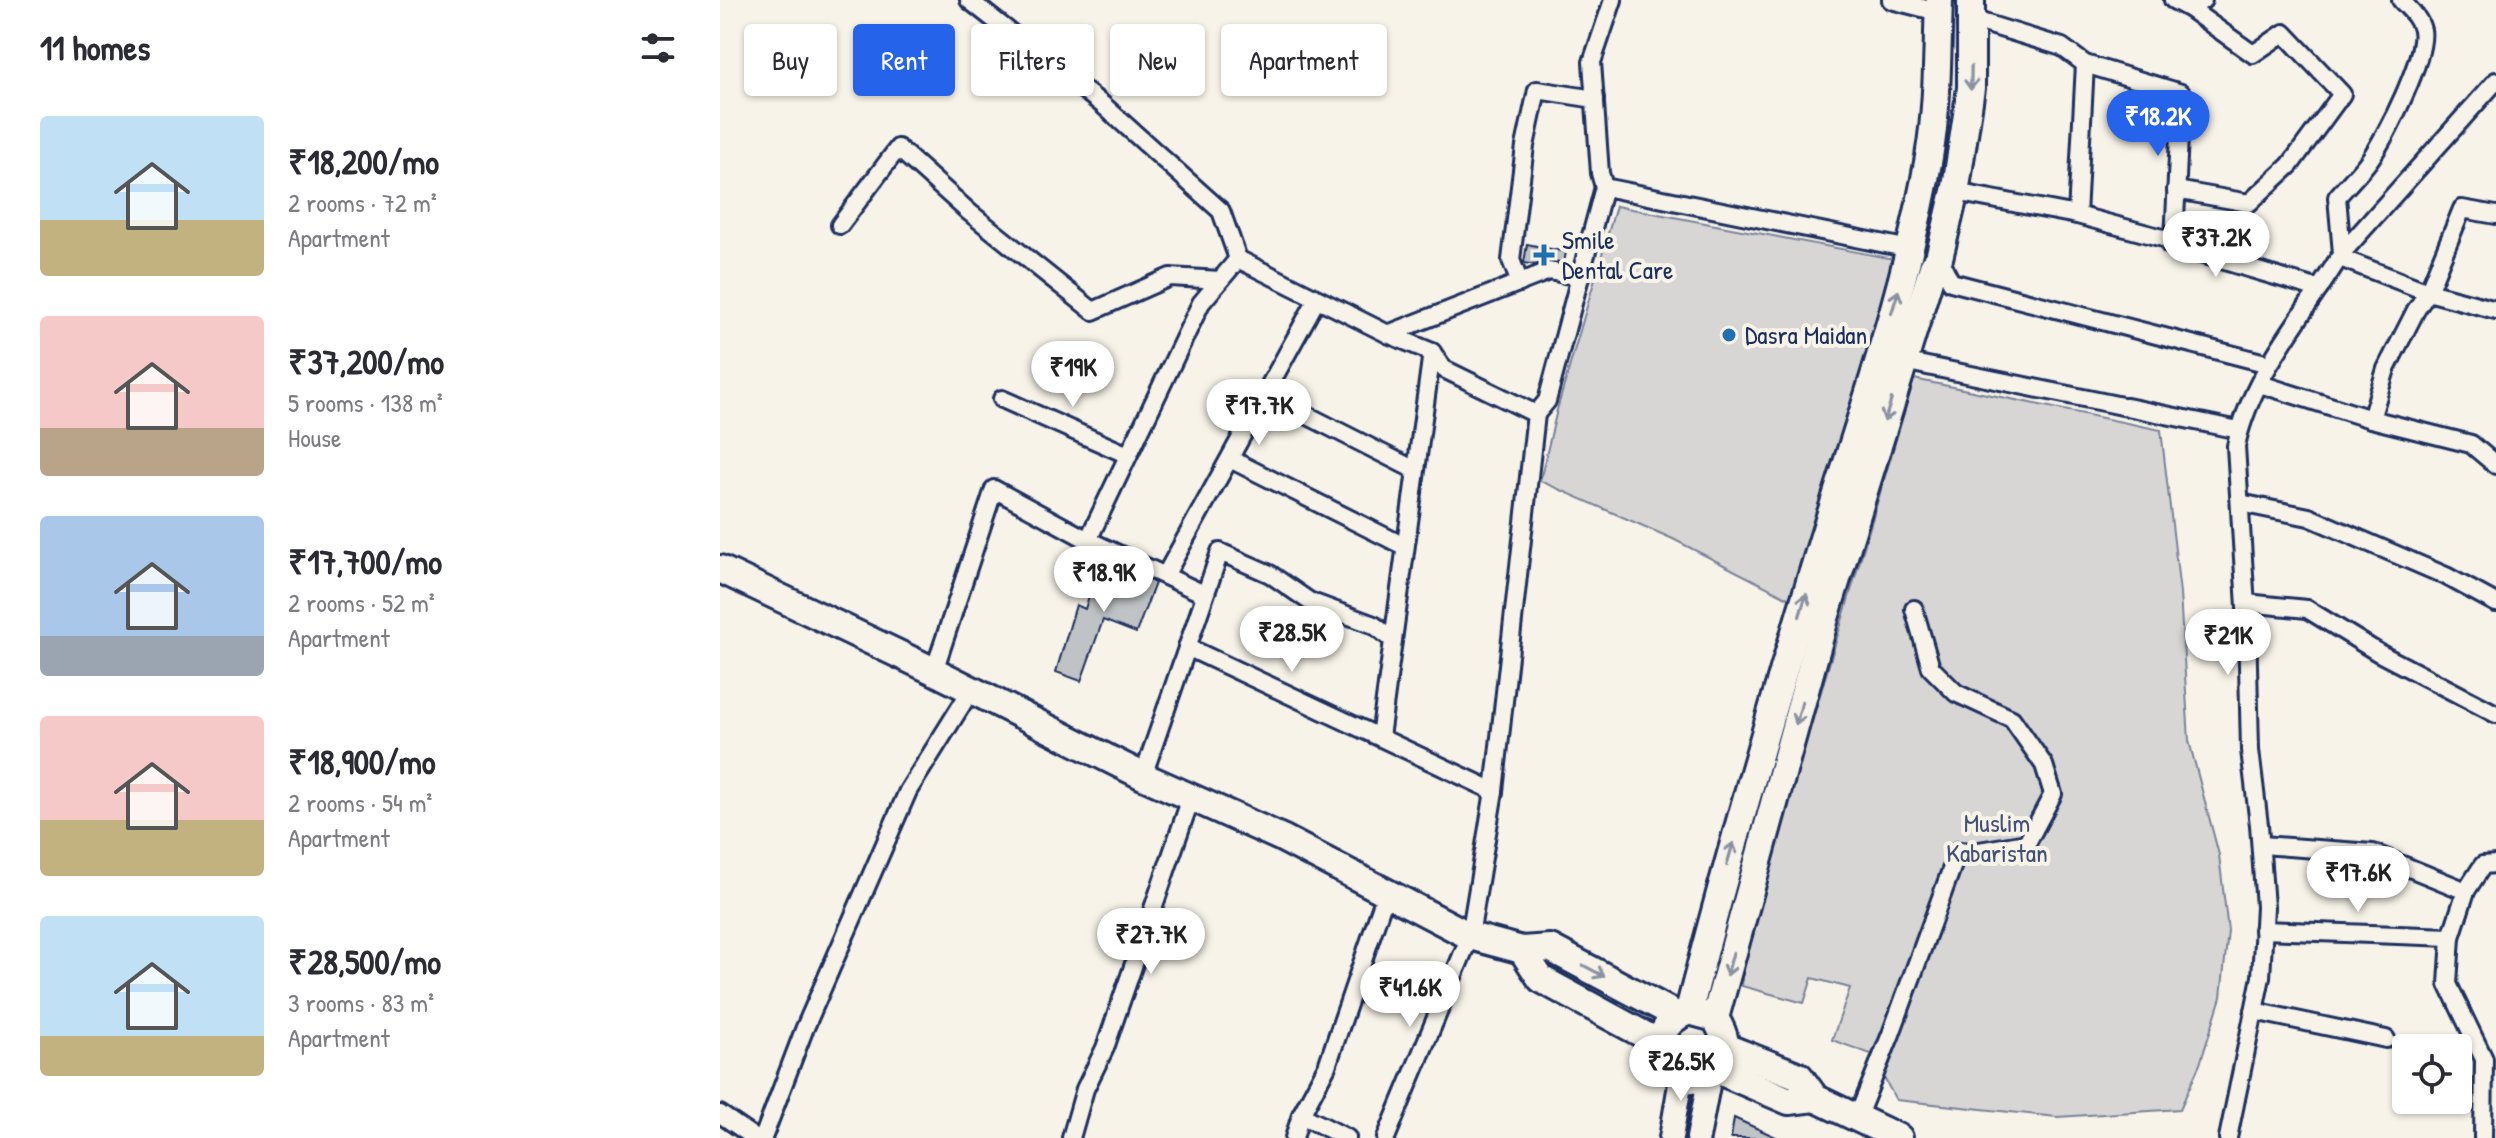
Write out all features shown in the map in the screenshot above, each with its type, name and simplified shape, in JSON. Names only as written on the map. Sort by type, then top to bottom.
[{"type":"main road","points":[[1938,6],[1939,53],[1930,154],[1910,249],[1796,676],[1715,1018],[1725,1037],[1717,1064],[1694,1080],[1681,1078],[1667,1066],[1661,1044],[1666,1027],[1684,1013],[1719,892],[1796,676],[1933,267],[1939,258],[1955,192],[1971,88],[1971,10],[1938,6]]},
{"type":"main road","points":[[1910,249],[1939,258]]},
{"type":"main road","points":[[720,569],[934,671],[1143,776],[1282,838],[1470,936],[1522,950],[1550,948],[1684,1013],[1715,1018]]},
{"type":"main road","points":[[1522,950],[1541,979],[1661,1044]]},
{"type":"main road","points":[[1717,1064],[1789,1101],[1815,1098],[1899,1138]]},
{"type":"street","points":[[969,0],[1103,105],[1221,211],[1238,259],[1388,334],[1432,352],[1444,369],[1536,414]]},
{"type":"street","points":[[1386,1138],[1470,936],[1494,791],[1536,414],[1547,401],[1604,187],[1600,173],[1592,62],[1613,0]]},
{"type":"street","points":[[1891,0],[1938,6]]},
{"type":"street","points":[[2173,0],[2197,4],[2253,54],[2284,33],[2342,94],[2290,165],[2249,203],[2176,190]]},
{"type":"street","points":[[2401,0],[2416,15],[2422,31],[2420,54],[2391,125],[2369,160],[2337,197],[2343,259],[2428,292],[2496,310]]},
{"type":"street","points":[[1971,10],[2062,47],[2085,64],[2181,93],[2174,241],[2170,245],[2319,289]]},
{"type":"street","points":[[2077,215],[2085,64]]},
{"type":"street","points":[[2228,1138],[2261,977],[2265,907],[2250,750],[2246,603],[2236,446],[2239,430],[2269,364],[2342,253],[2496,81]]},
{"type":"street","points":[[1520,283],[1511,260],[1525,146],[1537,90],[1595,99]]},
{"type":"street","points":[[840,225],[898,148],[969,212],[1093,311],[1170,277],[1220,280]]},
{"type":"street","points":[[1604,187],[1910,249]]},
{"type":"street","points":[[1955,192],[2077,215],[2174,241]]},
{"type":"street","points":[[2371,419],[2386,369],[2428,292],[2462,209],[2496,215]]},
{"type":"street","points":[[1939,258],[1951,282],[2269,364]]},
{"type":"street","points":[[1088,540],[1201,303],[1238,259]]},
{"type":"street","points":[[1388,334],[1549,271],[1580,277]]},
{"type":"street","points":[[1166,574],[1317,299]]},
{"type":"street","points":[[1380,737],[1432,352]]},
{"type":"street","points":[[1903,361],[2239,430]]},
{"type":"street","points":[[2260,384],[2371,419],[2471,444],[2496,465]]},
{"type":"street","points":[[1265,394],[1415,470]]},
{"type":"street","points":[[1002,399],[1128,455]]},
{"type":"street","points":[[1230,459],[1404,546]]},
{"type":"street","points":[[934,671],[994,489],[1088,540],[1204,594]]},
{"type":"street","points":[[2240,503],[2309,517],[2446,576],[2496,603]]},
{"type":"street","points":[[1143,776],[1220,552],[1270,574],[1309,601],[1374,625],[1393,640]]},
{"type":"street","points":[[2246,603],[2307,609],[2379,653],[2496,714]]},
{"type":"street","points":[[1857,1118],[1958,851],[1973,852],[2027,843],[2053,794],[2044,765],[2012,719],[1956,693],[1931,668],[1914,609]]},
{"type":"street","points":[[1187,647],[1494,791]]},
{"type":"street","points":[[763,1138],[804,1030],[908,791],[971,690]]},
{"type":"street","points":[[1071,1138],[1085,1089],[1105,1048],[1191,798]]},
{"type":"street","points":[[2261,845],[2373,853],[2466,891]]},
{"type":"street","points":[[2483,1138],[2484,1059],[2448,984],[2451,937],[2466,891],[2483,865],[2496,864]]},
{"type":"street","points":[[1294,1138],[1301,1115],[1327,1066],[1386,893]]},
{"type":"street","points":[[2263,930],[2451,937]]},
{"type":"street","points":[[2254,1011],[2386,1039]]},
{"type":"street","points":[[1698,1138],[1717,1064]]},
{"type":"street","points":[[1671,1138],[1681,1078]]},
{"type":"street","points":[[720,1114],[755,1138]]},
{"type":"street","points":[[1301,1115],[1347,1138]]},
{"type":"green space","name":"Dasra Maidan","points":[[1616,206],[1904,261],[1792,600],[1673,539],[1540,481],[1557,410]]},
{"type":"green space","name":"Muslim Kabaristan","points":[[1914,379],[2161,430],[2180,593],[2189,741],[2219,855],[2228,931],[2221,997],[2200,1064],[2180,1109],[2057,1117],[1896,1100],[1871,1054],[1832,1040],[1850,988],[1812,978],[1804,1003],[1742,986],[1746,944]]},
{"type":"building","points":[[1527,244],[1566,252],[1564,263],[1550,260],[1535,265],[1524,263]]},
{"type":"building","points":[[1103,559],[1155,583],[1136,633],[1103,620],[1081,681],[1056,672],[1076,605],[1085,609],[1093,583],[1087,580],[1093,567],[1098,569]]},
{"type":"building","points":[[1734,1118],[1778,1138],[1731,1138]]},
{"type":"place","name":"Smile Dental Care","points":[[1544,255]]},
{"type":"place","name":"Dasra Maidan","points":[[1729,335]]}]
